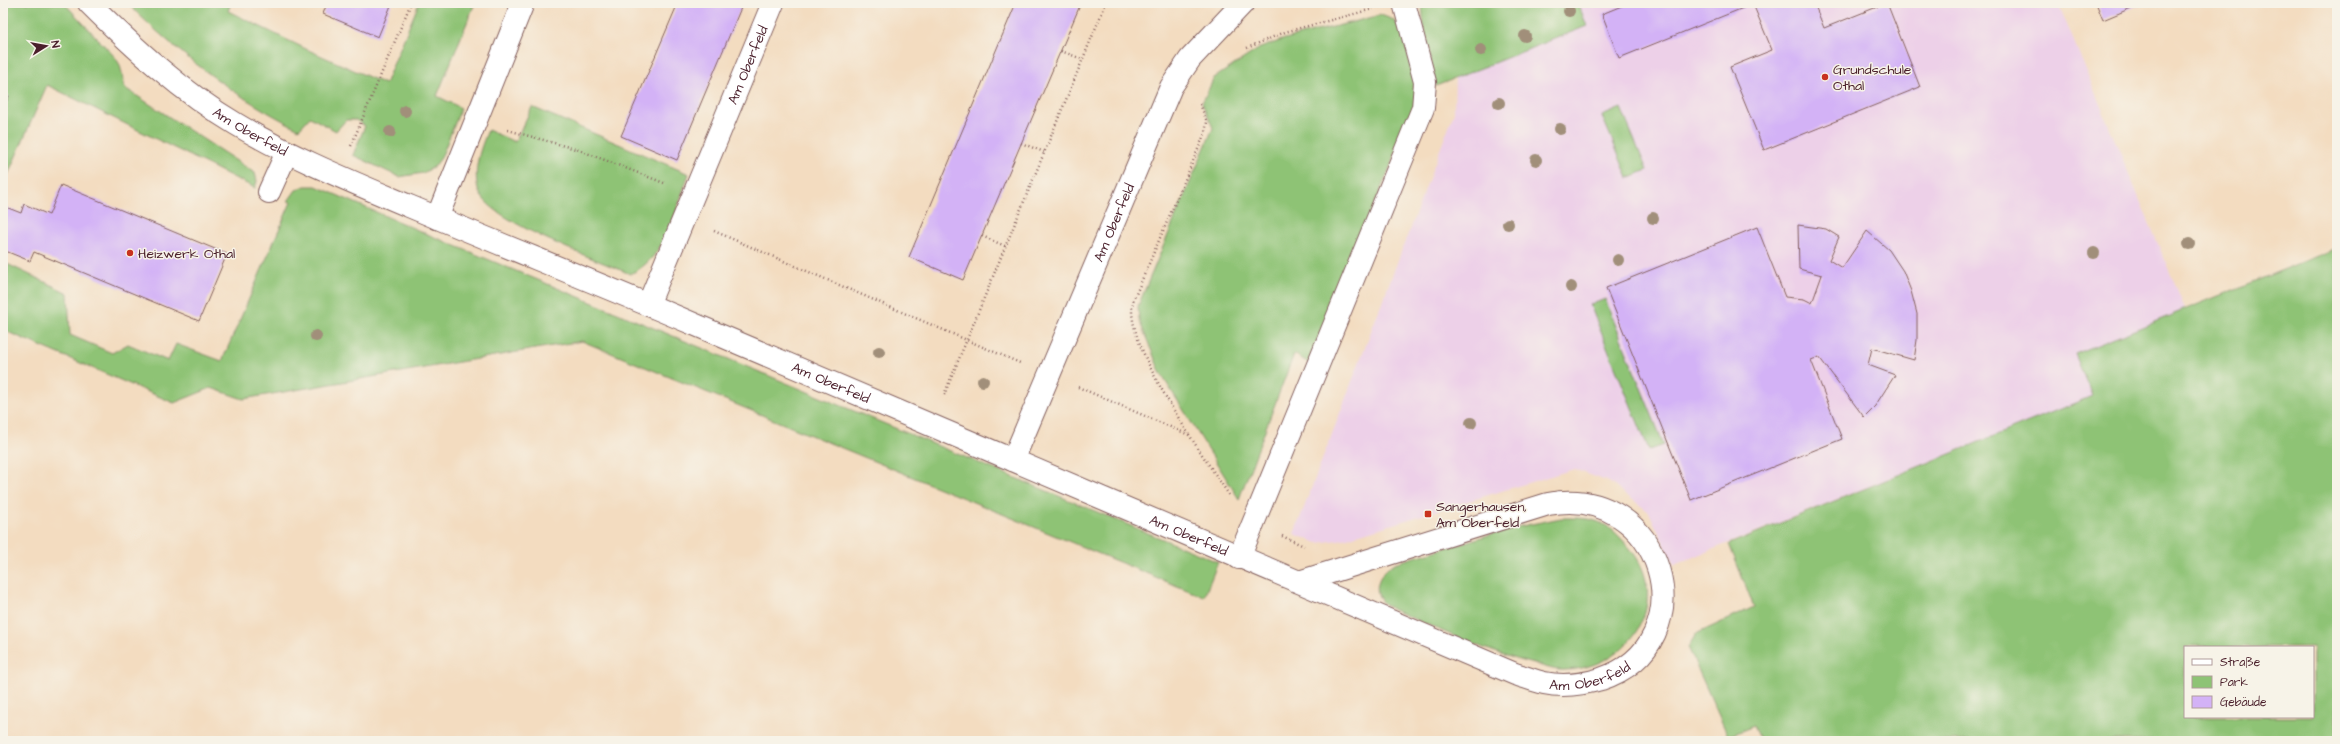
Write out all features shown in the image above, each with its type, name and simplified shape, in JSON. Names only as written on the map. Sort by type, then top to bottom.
[{"type":"street","name":"Am Oberfeld","points":[[90,3],[128,41],[179,84],[235,124],[287,152],[338,176],[648,304],[1239,558],[1515,674],[1545,683],[1561,685],[1594,681],[1612,675],[1640,655],[1656,629],[1662,595],[1658,565],[1653,553],[1637,531],[1613,512],[1596,505],[1570,501],[1548,504],[1299,582]]},
{"type":"street","points":[[437,218],[523,3]]},
{"type":"street","name":"Am Oberfeld","points":[[648,304],[773,3]]},
{"type":"street","name":"Am Oberfeld","points":[[1014,460],[1171,87],[1190,59],[1243,3]]},
{"type":"street","points":[[1239,558],[1423,108],[1425,82],[1404,3]]},
{"type":"street","points":[[269,192],[287,152]]},
{"type":"path","points":[[338,176],[411,3]]},
{"type":"path","points":[[932,425],[1106,3]]},
{"type":"path","points":[[1246,49],[1285,32],[1375,9]]},
{"type":"path","points":[[1061,51],[1082,59]]},
{"type":"path","points":[[1199,98],[1207,122],[1205,132],[1133,301],[1131,312],[1135,330],[1148,362],[1190,435],[1241,513],[1253,524],[1311,549]]},
{"type":"path","points":[[477,118],[521,134],[579,150],[694,195]]},
{"type":"path","points":[[1021,143],[1044,152]]},
{"type":"path","points":[[684,218],[1190,435]]},
{"type":"path","points":[[982,236],[1005,246]]},
{"type":"shaded area","points":[[1471,3],[2058,3],[2185,309],[2075,354],[2092,396],[1674,565],[1649,512],[1609,482],[1574,469],[1344,539],[1318,543],[1294,534],[1454,113],[1455,79]]},
{"type":"green space","points":[[3,3],[64,3],[115,57],[120,65],[125,88],[255,173],[257,181],[255,188],[47,85],[3,186]]},
{"type":"green space","points":[[127,3],[231,3],[228,11],[306,49],[385,84],[419,3],[475,3],[437,96],[461,108],[441,158],[434,167],[423,173],[399,177],[353,155],[365,126],[356,120],[346,120],[336,131],[310,117],[299,129],[252,103],[208,73],[166,39]]},
{"type":"green space","points":[[1428,3],[1578,3],[1587,26],[1436,86],[1424,27],[1422,5]]},
{"type":"green space","points":[[1381,15],[1394,20],[1402,31],[1417,87],[1414,109],[1309,363],[1294,354],[1239,499],[1161,374],[1139,320],[1138,306],[1213,128],[1202,103],[1214,78],[1260,48],[1285,39]]},
{"type":"green space","points":[[532,107],[689,174],[662,244],[643,267],[630,274],[570,249],[521,226],[501,214],[486,201],[478,189],[476,174],[482,144],[488,130],[515,142]]},
{"type":"green space","points":[[1621,108],[1647,170],[1628,178],[1602,116]]},
{"type":"green space","points":[[305,186],[316,186],[427,234],[1218,562],[1204,597],[582,341],[243,399],[211,388],[174,403],[3,330],[3,262],[68,293],[70,335],[112,353],[128,344],[168,361],[176,344],[222,361],[291,202],[288,201],[296,190]]},
{"type":"green space","points":[[2337,248],[2337,741],[1761,741],[1754,726],[1728,736],[1688,647],[1696,634],[1754,607],[1729,544],[2092,396],[2075,354]]},
{"type":"green space","points":[[1605,299],[1664,445],[1649,450],[1590,305]]},
{"type":"green space","points":[[1561,518],[1588,519],[1610,528],[1628,546],[1641,567],[1647,588],[1646,609],[1638,628],[1626,645],[1608,658],[1588,667],[1557,670],[1499,653],[1448,634],[1392,609],[1382,602],[1379,596],[1377,591],[1379,580],[1386,570],[1395,563],[1512,528]]},
{"type":"building","points":[[327,3],[392,3],[378,37],[323,14]]},
{"type":"building","points":[[678,3],[743,3],[677,160],[621,136]]},
{"type":"building","points":[[1016,3],[1081,3],[963,280],[909,257]]},
{"type":"building","name":"Grundschule Othal","points":[[1629,3],[1814,3],[1824,28],[1887,3],[1920,87],[1764,150],[1730,67],[1772,50],[1753,4],[1619,58],[1602,14]]},
{"type":"building","points":[[2096,3],[2143,3],[2103,20]]},
{"type":"building","points":[[3,93],[9,96],[3,108]]},
{"type":"building","name":"Heizwerk Othal","points":[[61,185],[227,254],[199,321],[34,252],[30,261],[3,250],[3,206],[21,213],[24,204],[49,215]]},
{"type":"building","points":[[1798,225],[1826,229],[1839,237],[1829,260],[1842,268],[1867,231],[1889,250],[1903,271],[1911,291],[1917,314],[1917,340],[1914,360],[1872,348],[1868,365],[1895,375],[1875,406],[1864,417],[1819,357],[1811,360],[1842,439],[1691,500],[1606,288],[1757,227],[1785,297],[1804,299],[1812,303],[1822,275],[1799,269]]},
{"type":"place","name":"Grundschule Othal","points":[[1825,77]]},
{"type":"place","name":"Heizwerk Othal","points":[[130,253]]},
{"type":"place","name":"Sangerhausen, Am Oberfeld","points":[[1428,514]]}]
